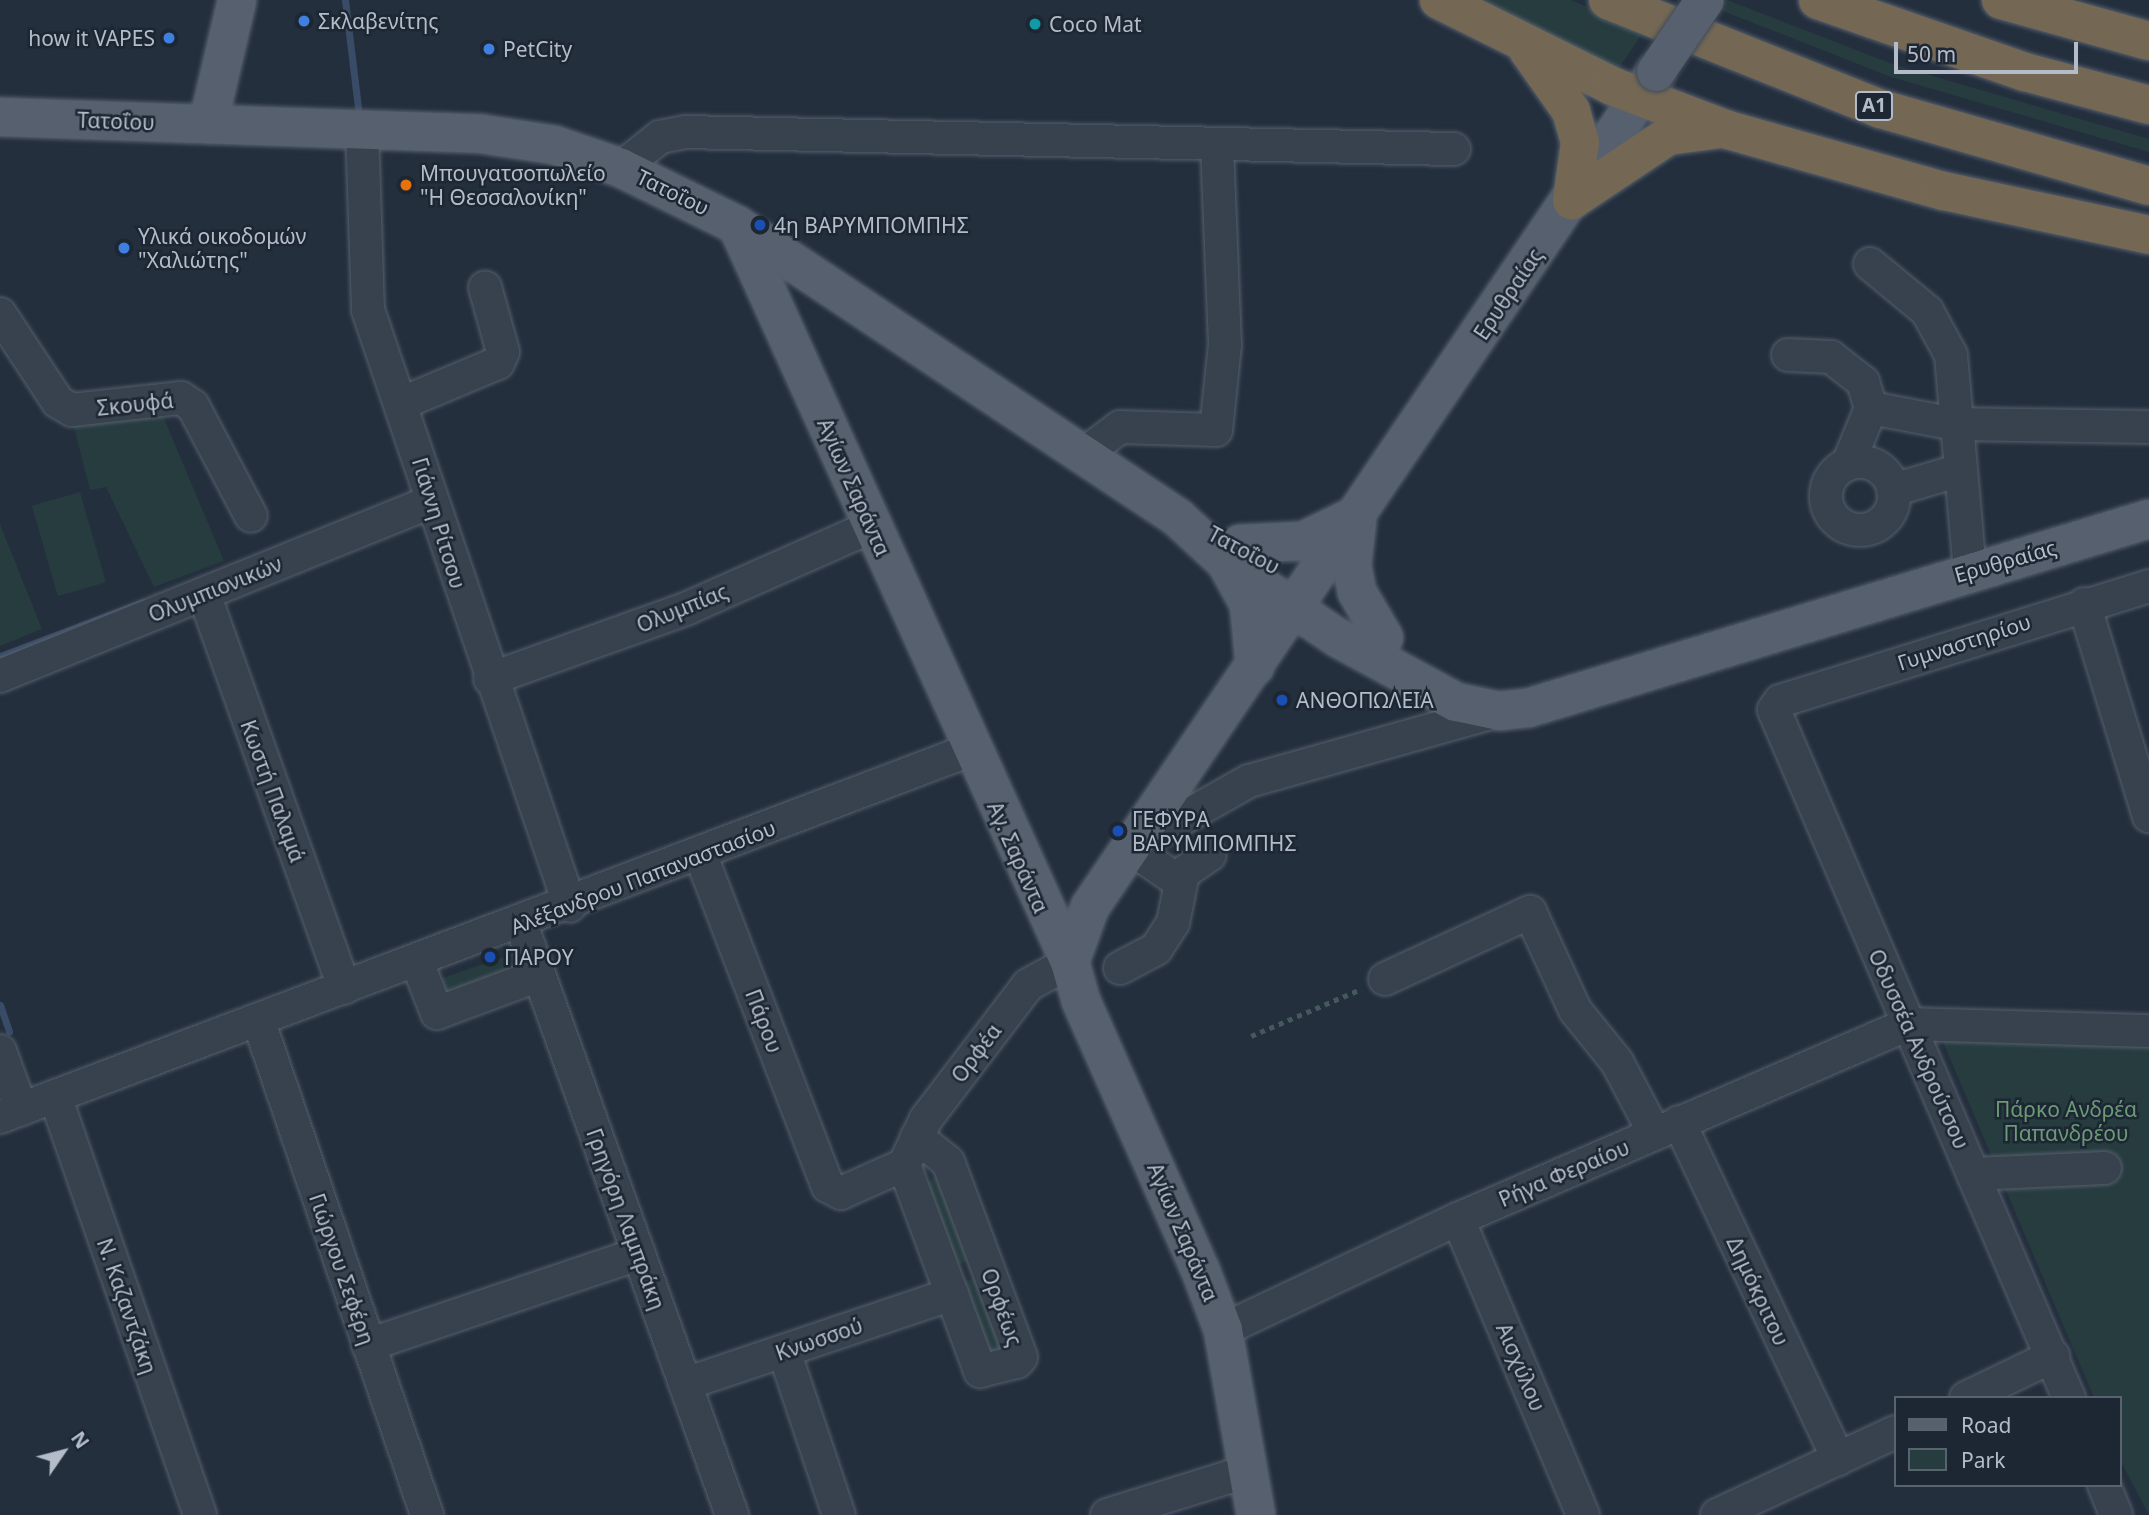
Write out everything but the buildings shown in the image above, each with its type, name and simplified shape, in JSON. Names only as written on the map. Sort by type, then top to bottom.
[{"type":"highway","points":[[1439,0],[1522,43],[1648,84],[1728,130],[1944,191],[2149,235]]},
{"type":"highway","name":"Α1","points":[[1608,0],[1881,109],[2149,186]]},
{"type":"highway","points":[[1818,0],[2012,68],[2149,105]]},
{"type":"highway","points":[[2001,0],[2092,28],[2149,41]]},
{"type":"highway","points":[[1522,43],[1571,111],[1580,142],[1572,200]]},
{"type":"highway","points":[[1572,200],[1668,136],[1728,130]]},
{"type":"main road","points":[[208,124],[237,0]]},
{"type":"main road","name":"Ερυθραίας","points":[[1070,962],[1080,925],[1130,848],[1572,200],[1705,0]]},
{"type":"main road","name":"Τατοΐου","points":[[0,117],[516,138],[621,168],[737,225],[1302,598]]},
{"type":"main road","name":"Αγίων Σαράντα","points":[[737,225],[970,750]]},
{"type":"main road","points":[[1255,667],[1250,604],[1233,553],[1303,541],[1359,514]]},
{"type":"main road","points":[[1359,514],[1352,566],[1357,592],[1384,638]]},
{"type":"main road","name":"Ερυθραίας","points":[[1302,598],[1415,683],[1456,702],[1499,711],[1528,708],[1580,688],[2149,519]]},
{"type":"main road","name":"Ερυθραίας","points":[[1302,598],[1469,680],[1542,692],[1580,688]]},
{"type":"main road","name":"Αγ. Σαράντα","points":[[970,750],[1070,962]]},
{"type":"main road","name":"Αγίων Σαράντα","points":[[1070,962],[1081,1001],[1223,1330],[1256,1515]]},
{"type":"street","name":"Γιάννη Ρίτσου","points":[[362,130],[364,292],[430,502],[570,906]]},
{"type":"street","points":[[621,168],[660,137],[685,132],[1217,147],[1454,149]]},
{"type":"street","points":[[1084,454],[1120,427],[1216,430],[1225,345],[1217,147]]},
{"type":"street","points":[[1870,264],[1927,310],[1947,341],[1957,471],[1970,571]]},
{"type":"street","points":[[400,404],[498,363],[503,352],[485,287]]},
{"type":"street","name":"Σκουφά","points":[[0,314],[58,402],[72,410],[181,398],[193,405],[251,516]]},
{"type":"street","points":[[1788,355],[1843,362],[1863,382],[1871,408],[1848,464],[1831,477],[1826,493],[1828,509],[1842,525],[1877,526],[1892,508],[1894,490],[1876,466],[1848,464]]},
{"type":"street","points":[[1871,408],[1955,424],[2149,427]]},
{"type":"street","points":[[1894,490],[1957,471]]},
{"type":"street","name":"Ολυμπιονικών","points":[[0,676],[430,502]]},
{"type":"street","name":"Ολυμπίας","points":[[490,679],[688,608],[871,527]]},
{"type":"street","name":"Γυμναστηρίου","points":[[1780,701],[2084,604],[2149,586]]},
{"type":"street","name":"Κωστή Παλαμά","points":[[204,594],[344,988]]},
{"type":"street","points":[[2084,604],[2149,816]]},
{"type":"street","name":"Οδυσσέα Ανδρούτσου","points":[[1780,701],[1776,721],[2069,1396]]},
{"type":"street","name":"Ερυθραίας","points":[[1130,848],[1249,781],[1499,711]]},
{"type":"street","name":"Αλέξανδρου Παπαναστασίου","points":[[10,1113],[570,906],[970,750]]},
{"type":"street","points":[[1130,848],[1180,882]]},
{"type":"street","points":[[1120,968],[1164,938],[1180,882],[1210,855]]},
{"type":"street","name":"Πάρου","points":[[701,856],[828,1186],[841,1193],[911,1151]]},
{"type":"street","name":"Δημόκριτου","points":[[1385,979],[1530,912],[1575,1010],[1667,1128],[1838,1459]]},
{"type":"street","name":"Γρηγόρη Λαμπράκη","points":[[521,924],[732,1515]]},
{"type":"street","points":[[417,962],[437,1013],[539,975]]},
{"type":"street","name":"Ορφέα","points":[[911,1151],[1028,985],[1070,962]]},
{"type":"street","name":"Γιώργου Σεφέρη","points":[[259,1022],[427,1515]]},
{"type":"street","points":[[1908,1024],[2149,1031]]},
{"type":"street","name":"Ρήγα Φεραίου","points":[[1223,1330],[1458,1219],[1908,1024]]},
{"type":"street","points":[[0,1051],[10,1113]]},
{"type":"street","name":"Ν. Καζαντζάκη","points":[[55,1096],[200,1515]]},
{"type":"street","name":"Ορφέως","points":[[911,1151],[948,1162],[1021,1357],[1017,1362],[980,1371],[949,1287],[911,1151]]},
{"type":"street","points":[[1973,1174],[2105,1168]]},
{"type":"street","name":"Αισχύλου","points":[[1458,1219],[1583,1515]]},
{"type":"street","points":[[368,1345],[639,1254]]},
{"type":"street","name":"Κνωσσού","points":[[685,1384],[784,1351],[949,1287],[987,1265]]},
{"type":"street","points":[[784,1351],[839,1515]]},
{"type":"street","points":[[1970,1396],[2053,1356]]},
{"type":"street","points":[[1717,1515],[1894,1432]]},
{"type":"street","points":[[1107,1515],[1248,1471]]},
{"type":"street","points":[[2106,1487],[2116,1515]]},
{"type":"path","points":[[1251,1036],[1385,979]]},
{"type":"green space","points":[[1470,0],[1571,0],[1644,31],[1619,68]]},
{"type":"green space","points":[[1695,0],[1727,0],[1895,65],[2149,139],[2149,152],[1891,77]]},
{"type":"green space","points":[[163,416],[224,561],[154,587],[106,487],[90,490],[73,423]]},
{"type":"green space","points":[[80,492],[106,582],[58,596],[32,506]]},
{"type":"green space","points":[[0,524],[42,629],[0,646]]},
{"type":"green space","points":[[515,953],[522,973],[439,1002],[432,982]]},
{"type":"green space","name":"Πάρκο Ανδρέα Παπανδρέου","points":[[1940,1035],[2149,1040],[2149,1515],[2121,1462],[2121,1396],[2093,1396]]},
{"type":"green space","points":[[941,1169],[976,1258],[955,1266],[926,1185]]},
{"type":"green space","points":[[981,1276],[1010,1347],[989,1361],[960,1283]]},
{"type":"waterway","points":[[345,0],[358,107]]},
{"type":"waterway","points":[[0,656],[143,602]]},
{"type":"waterway","points":[[0,1005],[9,1031]]},
{"type":"place","name":"Σκλαβενίτης","points":[[304,21]]},
{"type":"place","name":"Coco Mat","points":[[1035,24]]},
{"type":"place","name":"how it VAPES","points":[[169,38]]},
{"type":"place","name":"PetCity","points":[[489,49]]},
{"type":"place","name":"Μπουγατσοπωλείο \"Η Θεσσαλονίκη\"","points":[[406,185]]},
{"type":"place","name":"4η ΒΑΡΥΜΠΟΜΠΗΣ","points":[[760,225]]},
{"type":"place","name":"Υλικά οικοδομών \"Χαλιώτης\"","points":[[124,248]]},
{"type":"place","name":"ΑΝΘΟΠΩΛΕΙΑ","points":[[1282,700]]},
{"type":"place","name":"ΓΕΦΥΡΑ ΒΑΡΥΜΠΟΜΠΗΣ","points":[[1118,831]]},
{"type":"place","name":"ΠΑΡΟΥ","points":[[490,957]]}]
